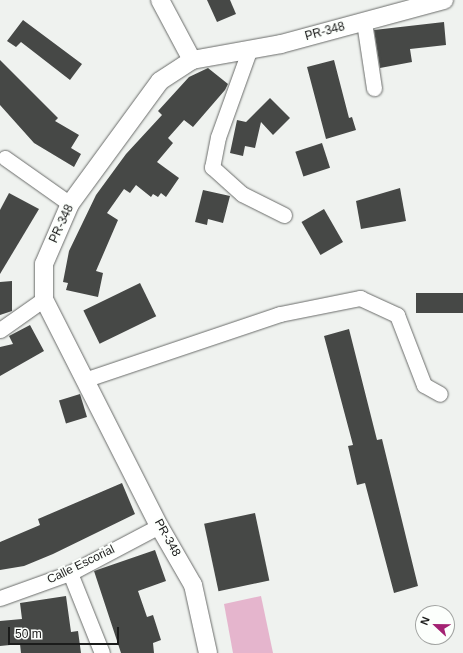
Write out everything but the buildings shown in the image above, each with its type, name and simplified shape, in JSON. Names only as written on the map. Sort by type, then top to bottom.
[{"type":"street","points":[[160,0],[192,60]]},
{"type":"street","name":"PR-348","points":[[208,653],[193,585],[159,526],[87,379],[44,299],[44,264],[70,204],[160,80],[192,60],[249,51],[444,0]]},
{"type":"street","points":[[364,22],[374,88]]},
{"type":"street","points":[[249,51],[218,137],[212,167],[242,194],[284,215]]},
{"type":"street","points":[[2,157],[70,204]]},
{"type":"street","points":[[87,379],[280,314],[360,298],[397,315],[424,385],[440,394]]},
{"type":"street","points":[[0,330],[44,299]]},
{"type":"street","name":"Calle Escorial","points":[[0,598],[70,573],[159,526]]},
{"type":"street","points":[[70,573],[102,653]]},
{"type":"shaded area","points":[[261,596],[273,653],[233,653],[224,604]]}]
